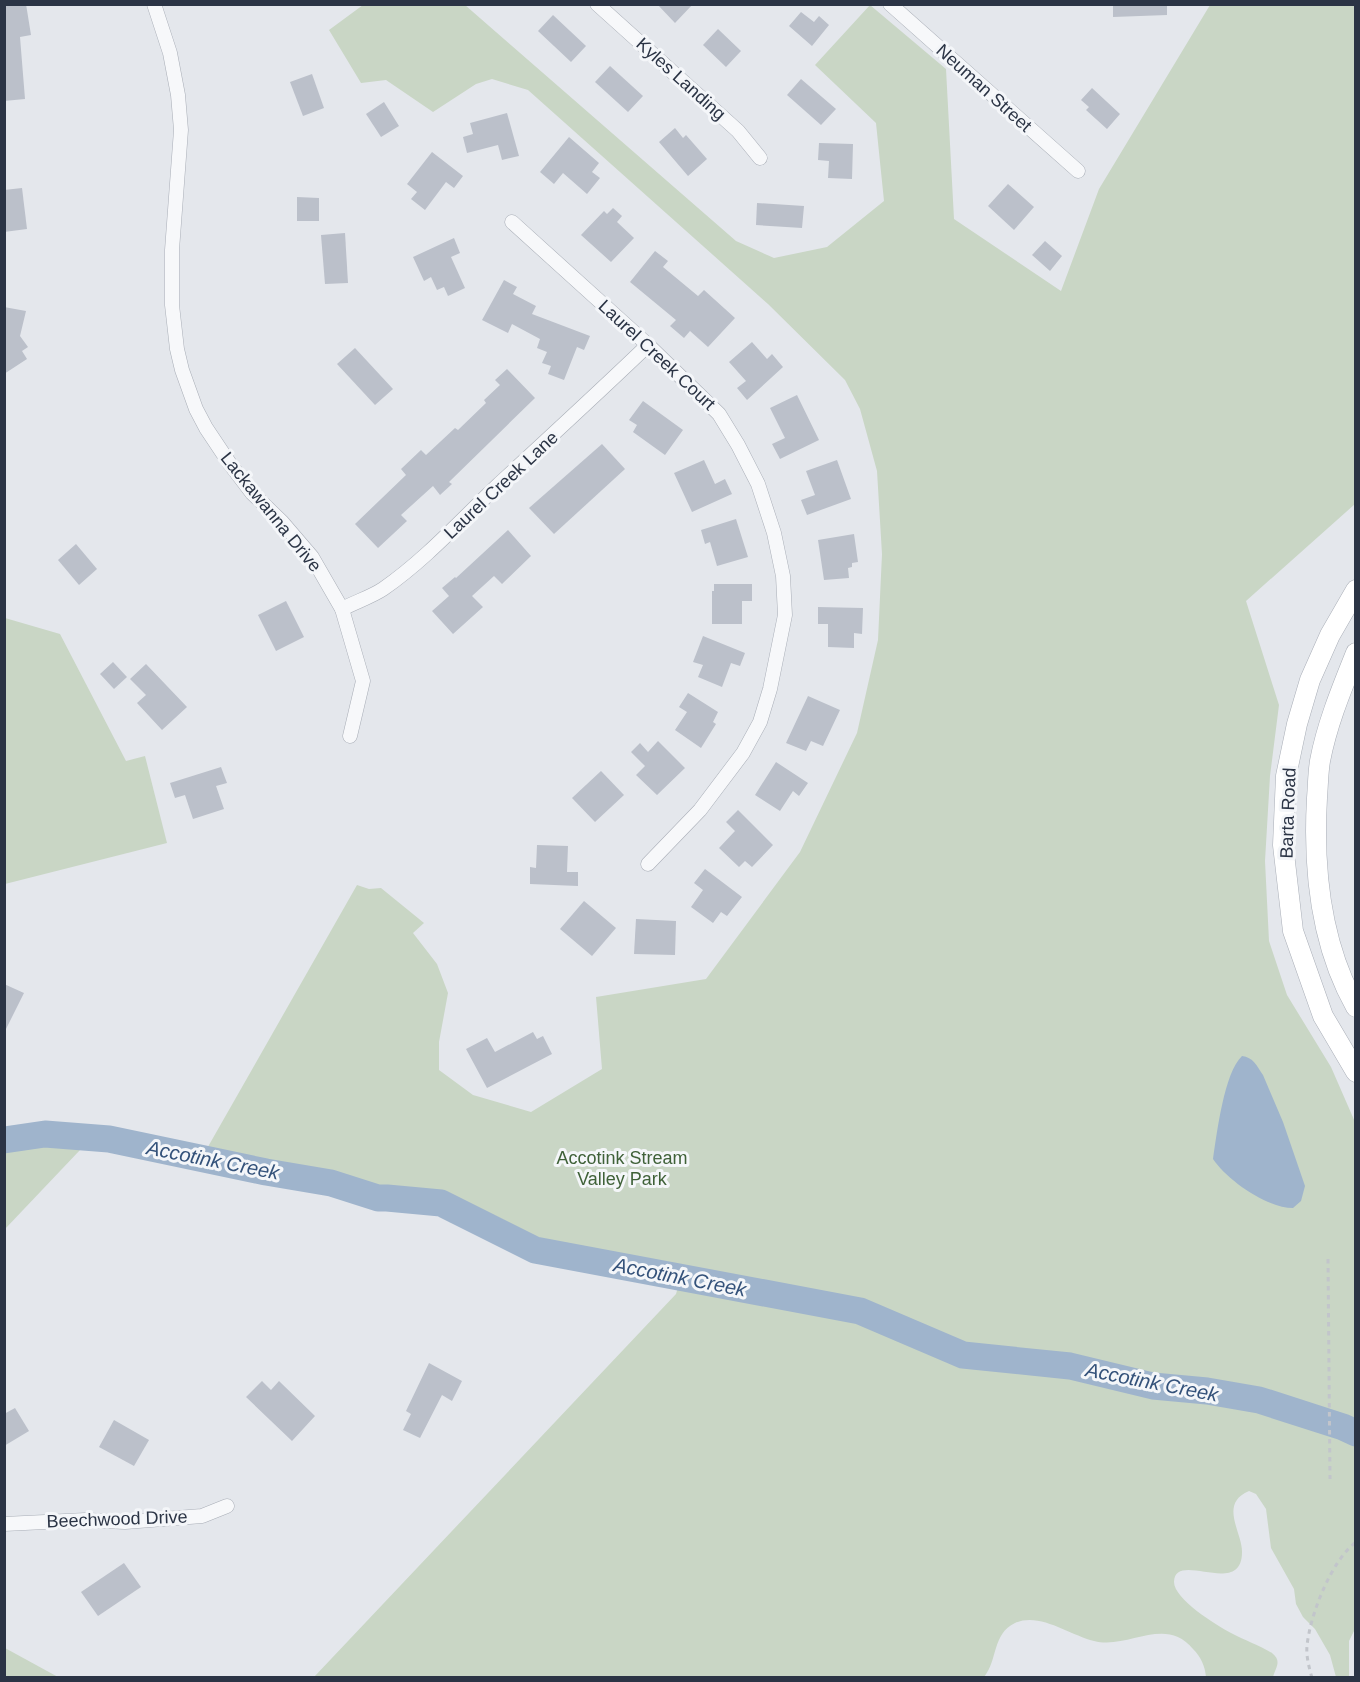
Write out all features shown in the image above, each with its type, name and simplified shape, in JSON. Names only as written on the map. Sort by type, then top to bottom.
[{"type":"street","name":"Lackawanna Drive","points":[[154,4],[170,53],[178,95],[181,129],[172,250],[172,305],[182,370],[196,409],[230,464],[252,493],[282,522],[312,557],[342,609],[363,681],[350,736]]},
{"type":"street","name":"Kyles Landing","points":[[597,4],[738,131],[760,158]]},
{"type":"street","name":"Neuman Street","points":[[890,4],[1078,171]]},
{"type":"street","name":"Laurel Creek Court","points":[[512,222],[648,345],[719,414],[758,484],[774,533],[783,576],[785,615],[770,688],[760,722],[742,753],[700,810],[648,864]]},
{"type":"street","name":"Laurel Creek Lane","points":[[342,609],[381,590],[408,570],[454,530],[648,345]]},
{"type":"street","name":"Barta Road","points":[[1356,590],[1330,635],[1310,680],[1297,724],[1286,776],[1283,845],[1293,931],[1323,1016],[1356,1072]]},
{"type":"street","name":"Barta Road","points":[[1356,653],[1334,707],[1319,762],[1315,828],[1320,893],[1331,948],[1356,1007]]},
{"type":"street","name":"Beechwood Drive","points":[[4,1524],[86,1520],[125,1522],[202,1516],[227,1506]]},
{"type":"path","points":[[1328,1258],[1330,1479]]},
{"type":"path","points":[[1312,1677],[1307,1648],[1316,1610],[1341,1557],[1356,1542]]},
{"type":"green space","name":"Accotink Stream Valley Park","points":[[363,5],[465,5],[736,241],[774,258],[827,247],[884,201],[876,123],[815,65],[870,5],[946,69],[954,219],[1061,291],[1099,189],[1210,5],[1355,5],[1355,504],[1246,601],[1279,705],[1270,776],[1265,861],[1269,941],[1287,995],[1331,1067],[1355,1122],[1356,1627],[1349,1641],[1349,1677],[1336,1677],[1330,1655],[1315,1629],[1303,1617],[1296,1604],[1294,1589],[1271,1548],[1266,1509],[1256,1494],[1249,1491],[1235,1503],[1233,1511],[1242,1553],[1239,1566],[1231,1572],[1220,1574],[1185,1570],[1177,1573],[1174,1582],[1181,1596],[1206,1618],[1272,1653],[1278,1661],[1273,1677],[1206,1677],[1205,1669],[1196,1652],[1182,1639],[1170,1635],[1158,1634],[1107,1643],[1084,1638],[1044,1622],[1025,1620],[1015,1623],[1002,1634],[992,1663],[984,1677],[314,1677],[676,1294],[681,1277],[535,1250],[441,1203],[402,1187],[368,1186],[342,1176],[205,1152],[357,885],[369,889],[381,888],[424,923],[413,933],[437,964],[448,993],[439,1042],[439,1070],[473,1095],[531,1112],[602,1069],[596,997],[706,979],[800,852],[857,733],[878,640],[882,554],[877,471],[860,409],[845,380],[768,304],[528,90],[492,79],[476,84],[433,112],[386,80],[361,83],[329,30]]},
{"type":"green space","points":[[5,618],[60,634],[126,761],[145,756],[167,843],[5,884]]},
{"type":"green space","points":[[60,1122],[99,1130],[5,1229],[5,1132]]},
{"type":"green space","points":[[5,1648],[58,1677],[5,1677]]},
{"type":"water","points":[[1242,1056],[1252,1060],[1263,1075],[1283,1122],[1305,1186],[1301,1201],[1293,1208],[1272,1203],[1248,1191],[1228,1176],[1213,1159],[1226,1089],[1230,1076]]},
{"type":"building","points":[[4,4],[26,4],[31,35],[20,37],[25,99],[4,101]]},
{"type":"building","points":[[657,4],[693,4],[675,23]]},
{"type":"building","points":[[1113,4],[1167,4],[1167,15],[1113,17]]},
{"type":"building","points":[[801,12],[814,22],[819,16],[829,25],[812,46],[789,26]]},
{"type":"building","points":[[553,15],[586,46],[571,62],[538,31]]},
{"type":"building","points":[[718,29],[741,51],[726,67],[703,45]]},
{"type":"building","points":[[610,66],[643,96],[628,112],[595,82]]},
{"type":"building","points":[[312,74],[324,108],[303,116],[290,82]]},
{"type":"building","points":[[801,79],[836,109],[821,125],[787,95]]},
{"type":"building","points":[[1092,88],[1120,114],[1107,129],[1086,110],[1089,107],[1081,100]]},
{"type":"building","points":[[384,102],[399,126],[381,137],[366,114]]},
{"type":"building","points":[[507,113],[519,156],[502,160],[498,145],[467,153],[463,137],[473,134],[470,123]]},
{"type":"building","points":[[675,128],[683,138],[686,135],[707,159],[688,176],[659,142]]},
{"type":"building","points":[[569,137],[599,163],[592,172],[600,178],[587,194],[563,173],[554,184],[540,172]]},
{"type":"building","points":[[819,143],[853,144],[852,179],[828,178],[829,161],[818,160]]},
{"type":"building","points":[[432,152],[463,176],[454,188],[446,182],[425,210],[411,199],[417,192],[407,184]]},
{"type":"building","points":[[1008,184],[1034,207],[1014,230],[988,206]]},
{"type":"building","points":[[22,188],[27,229],[4,232],[4,190]]},
{"type":"building","points":[[297,197],[319,198],[319,221],[297,221]]},
{"type":"building","points":[[757,203],[804,206],[802,228],[756,225]]},
{"type":"building","points":[[613,208],[622,216],[617,222],[634,238],[611,262],[581,235],[604,211],[607,214]]},
{"type":"building","points":[[345,233],[348,283],[325,284],[321,235]]},
{"type":"building","points":[[454,238],[460,253],[451,257],[465,288],[448,296],[444,287],[437,290],[431,277],[424,281],[413,257]]},
{"type":"building","points":[[1045,241],[1062,256],[1050,271],[1032,255]]},
{"type":"building","points":[[655,251],[668,261],[663,267],[698,296],[704,290],[735,318],[708,347],[690,331],[684,338],[670,326],[676,320],[630,282]]},
{"type":"building","points":[[504,280],[517,287],[513,294],[536,306],[532,314],[590,336],[584,350],[577,347],[564,380],[548,374],[551,366],[542,363],[547,352],[537,348],[540,339],[512,324],[508,333],[482,320]]},
{"type":"building","points":[[4,307],[26,311],[20,336],[28,347],[22,351],[27,359],[4,374]]},
{"type":"building","points":[[752,342],[767,359],[772,354],[783,367],[747,400],[737,388],[746,381],[729,362]]},
{"type":"building","points":[[355,348],[393,389],[375,405],[337,364]]},
{"type":"building","points":[[507,369],[535,398],[449,482],[452,484],[440,495],[433,486],[401,515],[407,521],[378,548],[355,524],[406,475],[401,469],[421,450],[426,455],[455,428],[458,430],[486,403],[484,400],[500,385],[495,380]]},
{"type":"building","points":[[797,395],[819,440],[780,459],[772,444],[785,438],[770,408]]},
{"type":"building","points":[[643,401],[683,430],[665,455],[633,432],[637,425],[629,420]]},
{"type":"building","points":[[602,444],[625,469],[554,534],[529,508]]},
{"type":"building","points":[[704,460],[715,484],[725,479],[732,494],[692,512],[674,473]]},
{"type":"building","points":[[837,460],[851,499],[807,515],[801,500],[815,495],[806,471]]},
{"type":"building","points":[[736,519],[748,557],[717,566],[710,542],[705,544],[701,530]]},
{"type":"building","points":[[508,530],[531,556],[502,584],[494,576],[472,596],[483,607],[453,634],[432,611],[449,596],[442,588]]},
{"type":"building","points":[[854,534],[858,562],[852,563],[852,567],[848,568],[849,578],[824,580],[818,540]]},
{"type":"building","points":[[76,544],[97,569],[79,585],[58,560]]},
{"type":"building","points":[[714,584],[752,584],[752,601],[742,601],[742,624],[712,624]]},
{"type":"building","points":[[286,601],[304,637],[276,651],[258,615]]},
{"type":"building","points":[[818,607],[863,608],[862,634],[854,633],[854,648],[828,647],[828,624],[818,624]]},
{"type":"building","points":[[703,636],[745,653],[740,666],[731,663],[722,687],[698,677],[703,665],[693,662]]},
{"type":"building","points":[[113,662],[127,677],[114,689],[100,674]]},
{"type":"building","points":[[146,664],[187,707],[162,730],[137,703],[146,695],[130,679]]},
{"type":"building","points":[[688,693],[718,712],[713,722],[716,724],[701,748],[675,730],[687,712],[679,707]]},
{"type":"building","points":[[808,696],[840,710],[823,746],[811,741],[806,751],[786,743]]},
{"type":"building","points":[[658,741],[685,768],[657,795],[636,775],[645,766],[631,752],[640,743],[648,752]]},
{"type":"building","points":[[776,762],[808,783],[799,796],[793,791],[780,811],[755,795]]},
{"type":"building","points":[[221,767],[227,783],[216,786],[224,809],[193,819],[185,795],[175,798],[170,783]]},
{"type":"building","points":[[601,771],[624,795],[595,822],[572,798]]},
{"type":"building","points":[[738,810],[773,845],[752,867],[745,861],[739,867],[719,848],[735,831],[726,822]]},
{"type":"building","points":[[537,845],[568,846],[567,872],[578,872],[578,886],[530,884],[530,867],[536,868]]},
{"type":"building","points":[[705,869],[742,897],[727,916],[721,912],[713,923],[691,907],[703,890],[694,883]]},
{"type":"building","points":[[584,901],[616,928],[592,956],[560,929]]},
{"type":"building","points":[[636,919],[676,921],[675,955],[634,954]]},
{"type":"building","points":[[4,984],[24,993],[4,1033]]},
{"type":"building","points":[[533,1032],[537,1039],[543,1036],[552,1054],[487,1088],[466,1049],[487,1038],[495,1052]]},
{"type":"building","points":[[429,1363],[462,1381],[452,1401],[442,1395],[420,1438],[403,1430],[411,1414],[406,1411]]},
{"type":"building","points":[[262,1381],[271,1390],[279,1381],[315,1416],[292,1441],[246,1397]]},
{"type":"building","points":[[15,1408],[29,1431],[4,1446],[4,1414]]},
{"type":"building","points":[[114,1420],[149,1440],[134,1466],[99,1447]]},
{"type":"building","points":[[124,1563],[141,1587],[98,1616],[81,1592]]},
{"type":"waterway","name":"Accotink Creek","points":[[4,1140],[45,1134],[109,1139],[266,1172],[331,1183],[378,1198],[441,1203],[535,1250],[860,1311],[963,1355],[1070,1366],[1153,1386],[1207,1391],[1259,1400],[1356,1433]]}]
